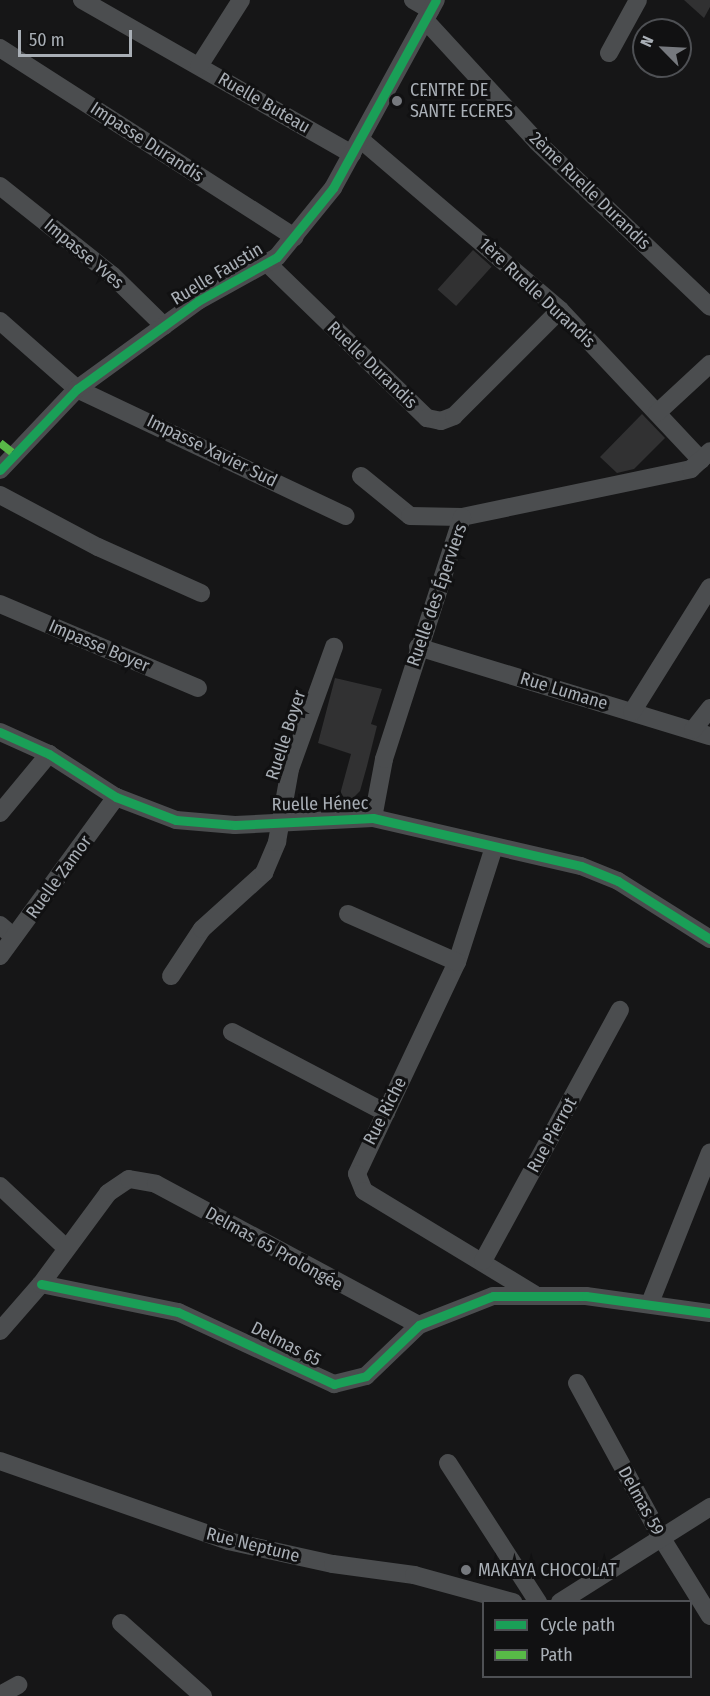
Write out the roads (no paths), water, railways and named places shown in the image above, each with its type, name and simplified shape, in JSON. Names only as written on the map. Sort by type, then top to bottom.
[{"type":"street","name":"Ruelle Buteau","points":[[82,0],[199,66],[356,146]]},
{"type":"street","points":[[199,66],[241,0]]},
{"type":"street","name":"2ème Ruelle Durandis","points":[[413,0],[430,10],[537,142],[710,307]]},
{"type":"street","points":[[609,53],[638,0]]},
{"type":"street","name":"Ruelle Faustin","points":[[0,470],[77,389],[164,326],[267,262],[294,237],[333,188],[430,10]]},
{"type":"street","name":"Impasse Durandis","points":[[0,48],[294,237]]},
{"type":"street","name":"1ère Ruelle Durandis","points":[[356,146],[560,310],[657,413],[706,455]]},
{"type":"street","name":"Impasse Yves","points":[[0,186],[112,275],[164,326]]},
{"type":"street","name":"Ruelle Durandis","points":[[267,262],[427,418],[441,421],[454,416],[560,310]]},
{"type":"street","name":"Impasse Xavier Sud","points":[[0,321],[77,389],[346,516]]},
{"type":"street","points":[[657,413],[710,364]]},
{"type":"street","name":"Ruelle des Éperviers","points":[[372,818],[384,759],[418,647],[462,517],[619,486],[691,469],[706,455]]},
{"type":"street","points":[[361,476],[410,516],[462,517]]},
{"type":"street","points":[[0,495],[98,547],[201,593]]},
{"type":"street","points":[[632,712],[710,587]]},
{"type":"street","name":"Impasse Boyer","points":[[0,604],[198,688]]},
{"type":"street","name":"Ruelle Boyer","points":[[171,976],[202,929],[264,873],[277,842],[279,820],[290,769],[334,647]]},
{"type":"street","name":"Rue Lumane","points":[[418,647],[701,733]]},
{"type":"street","points":[[701,733],[710,708]]},
{"type":"street","name":"Ruelle Hénec","points":[[0,732],[49,754],[116,797],[176,820],[235,825],[279,820],[372,818],[581,866],[618,881],[710,939]]},
{"type":"street","points":[[0,813],[49,754]]},
{"type":"street","name":"Ruelle Zamor","points":[[0,956],[7,931],[116,797]]},
{"type":"street","name":"Rue Riche","points":[[494,847],[457,962],[386,1113],[359,1161],[357,1174],[364,1191],[483,1260],[534,1294]]},
{"type":"street","points":[[348,914],[457,962]]},
{"type":"street","name":"Rue Pierrot","points":[[483,1260],[620,1010]]},
{"type":"street","points":[[232,1032],[386,1113]]},
{"type":"street","points":[[650,1303],[710,1152]]},
{"type":"street","name":"Delmas 65 Prolongée","points":[[66,1248],[108,1193],[129,1179],[156,1184],[419,1325]]},
{"type":"street","points":[[0,1186],[66,1248],[41,1284],[3,1321]]},
{"type":"street","name":"Delmas 65","points":[[41,1284],[178,1312],[334,1384],[366,1376],[419,1325],[493,1296],[534,1294],[650,1303],[710,1313]]},
{"type":"street","name":"Delmas 59","points":[[577,1383],[661,1537],[710,1616]]},
{"type":"street","name":"Rue Neptune","points":[[0,1461],[228,1541],[333,1564],[414,1575],[506,1600]]},
{"type":"street","points":[[448,1463],[537,1600]]},
{"type":"street","points":[[563,1600],[710,1506]]},
{"type":"street","points":[[121,1623],[203,1696]]},
{"type":"street","points":[[0,1695],[18,1685]]},
{"type":"place","name":"CENTRE DE SANTE ECERES","points":[[397,101]]},
{"type":"place","name":"MAKAYA CHOCOLAT","points":[[466,1570]]}]
